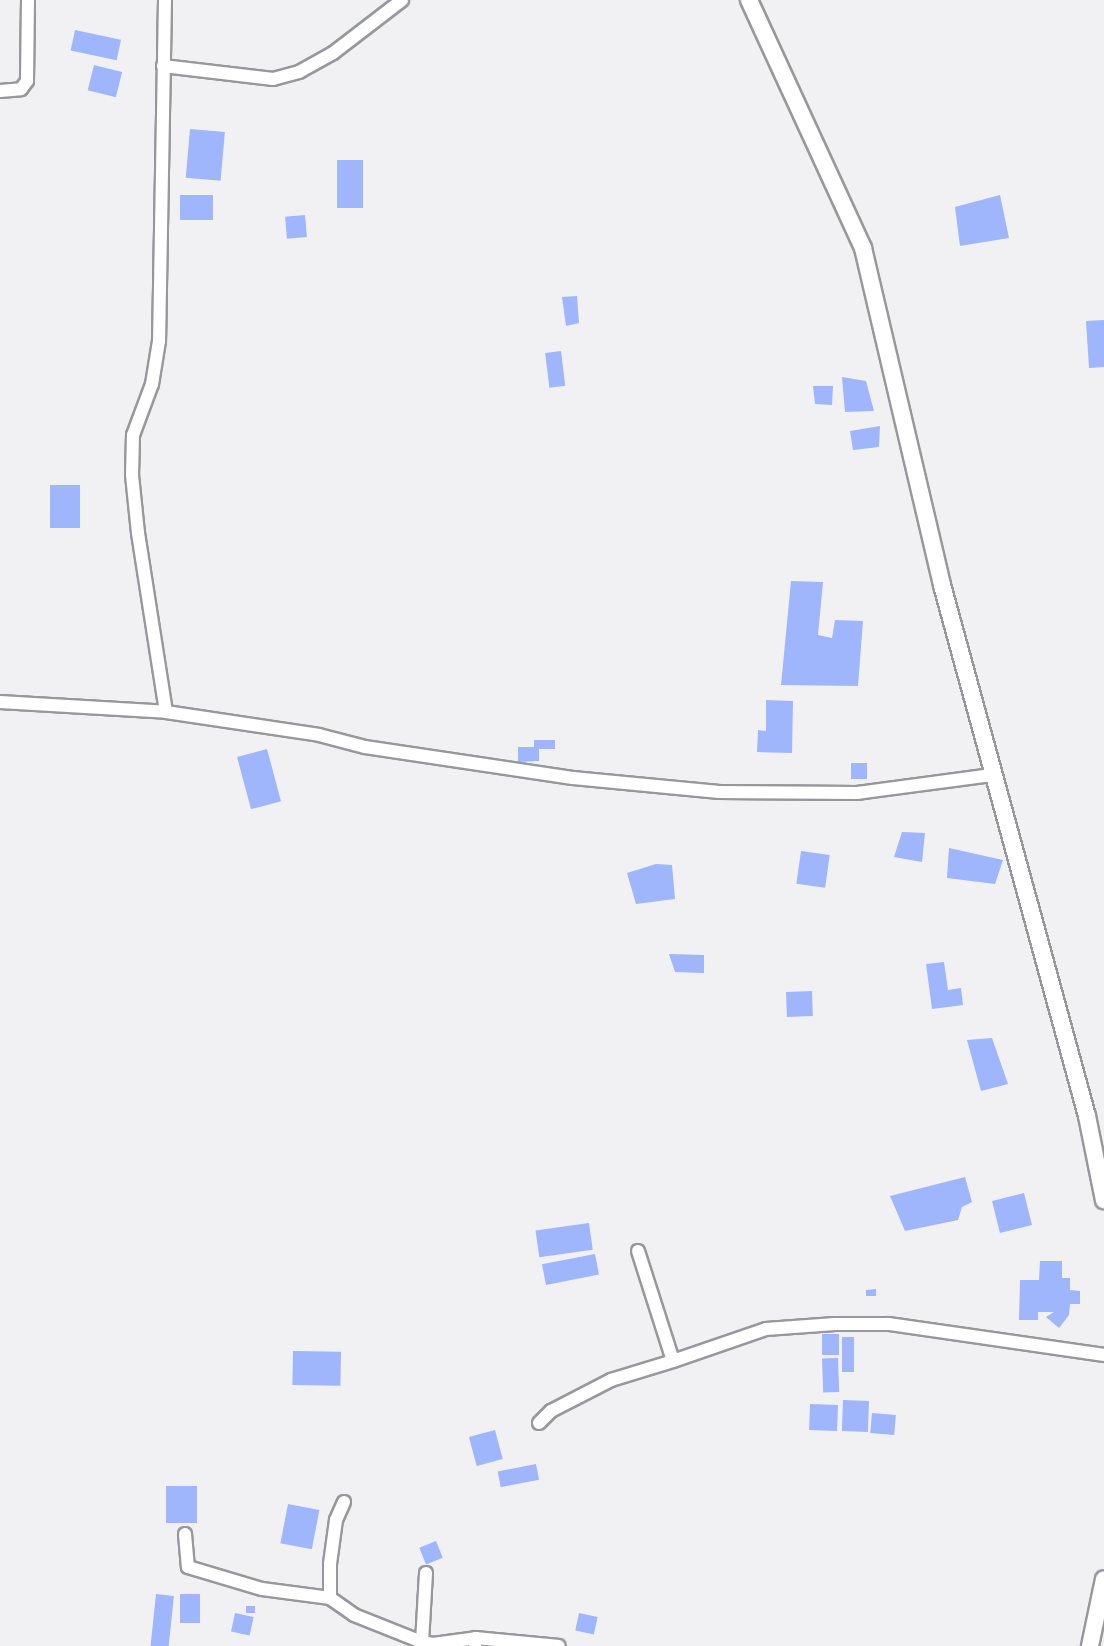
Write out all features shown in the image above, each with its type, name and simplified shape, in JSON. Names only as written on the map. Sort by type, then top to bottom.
[{"type":"street","points":[[0,91],[21,89],[27,81],[28,0]]},
{"type":"street","points":[[164,0],[159,341],[152,384],[134,435],[132,475],[138,533],[166,712]]},
{"type":"street","points":[[163,66],[273,79],[333,53],[402,0]]},
{"type":"street","points":[[750,0],[863,248],[943,585],[992,775],[1087,1116],[1104,1200]]},
{"type":"street","points":[[0,702],[166,712],[319,735],[365,747],[573,778],[719,792],[857,793],[992,775]]},
{"type":"street","points":[[638,1251],[673,1361]]},
{"type":"street","points":[[539,1423],[551,1411],[611,1380],[765,1329],[835,1324],[888,1324],[1104,1355]]},
{"type":"street","points":[[330,1598],[330,1564],[335,1520],[344,1502]]},
{"type":"street","points":[[185,1534],[188,1567],[262,1589],[330,1598],[354,1615],[422,1642],[559,1646]]},
{"type":"street","points":[[422,1642],[426,1573]]},
{"type":"street","points":[[1090,1646],[1104,1579]]},
{"type":"building","points":[[75,30],[121,40],[117,60],[71,51]]},
{"type":"building","points":[[94,65],[122,72],[116,97],[88,90]]},
{"type":"building","points":[[190,129],[225,132],[221,181],[186,178]]},
{"type":"building","points":[[337,160],[363,160],[363,208],[337,208]]},
{"type":"building","points":[[180,195],[213,195],[213,220],[180,220]]},
{"type":"building","points":[[1000,195],[1009,238],[960,246],[955,207]]},
{"type":"building","points":[[305,215],[307,237],[287,239],[285,217]]},
{"type":"building","points":[[577,296],[579,323],[566,326],[562,297]]},
{"type":"building","points":[[1104,320],[1104,367],[1089,368],[1086,321]]},
{"type":"building","points":[[561,351],[565,386],[549,388],[545,353]]},
{"type":"building","points":[[842,377],[866,381],[874,411],[845,412]]},
{"type":"building","points":[[813,386],[833,386],[832,405],[815,404]]},
{"type":"building","points":[[880,426],[879,447],[853,450],[850,431]]},
{"type":"building","points":[[50,485],[80,485],[80,528],[50,528]]},
{"type":"building","points":[[791,581],[823,582],[818,635],[832,638],[835,620],[863,621],[858,686],[781,685]]},
{"type":"building","points":[[766,700],[793,701],[792,753],[757,752],[758,730],[766,731]]},
{"type":"building","points":[[534,740],[555,740],[555,749],[539,749],[539,761],[518,762],[518,747],[534,747]]},
{"type":"building","points":[[267,749],[281,801],[251,809],[237,757]]},
{"type":"building","points":[[851,763],[867,763],[867,779],[851,779]]},
{"type":"building","points":[[902,832],[925,833],[922,862],[894,857]]},
{"type":"building","points":[[949,848],[1003,860],[995,884],[947,878]]},
{"type":"building","points":[[801,851],[830,855],[825,888],[796,884]]},
{"type":"building","points":[[656,864],[672,865],[675,899],[636,904],[627,873]]},
{"type":"building","points":[[669,954],[704,955],[704,973],[675,972]]},
{"type":"building","points":[[944,962],[948,990],[961,988],[963,1005],[932,1009],[926,964]]},
{"type":"building","points":[[812,991],[813,1016],[787,1017],[786,992]]},
{"type":"building","points":[[992,1038],[1008,1084],[981,1091],[967,1040]]},
{"type":"building","points":[[965,1177],[972,1202],[962,1207],[958,1220],[905,1231],[890,1196]]},
{"type":"building","points":[[1024,1193],[1032,1225],[1000,1233],[992,1201]]},
{"type":"building","points":[[589,1223],[593,1250],[539,1257],[536,1231]]},
{"type":"building","points":[[595,1254],[599,1275],[546,1285],[542,1264]]},
{"type":"building","points":[[1040,1261],[1062,1261],[1062,1278],[1070,1278],[1070,1290],[1080,1291],[1080,1304],[1070,1304],[1069,1315],[1059,1328],[1046,1317],[1054,1312],[1038,1312],[1038,1320],[1019,1320],[1020,1280],[1039,1280]]},
{"type":"building","points":[[876,1289],[876,1296],[866,1296],[866,1290]]},
{"type":"building","points":[[822,1334],[839,1334],[839,1355],[822,1355]]},
{"type":"building","points":[[842,1337],[854,1337],[854,1372],[842,1372]]},
{"type":"building","points":[[293,1351],[341,1352],[340,1386],[292,1385]]},
{"type":"building","points":[[838,1358],[839,1392],[823,1393],[822,1359]]},
{"type":"building","points":[[843,1400],[869,1401],[868,1432],[842,1431]]},
{"type":"building","points":[[810,1404],[838,1405],[837,1431],[809,1430]]},
{"type":"building","points":[[872,1413],[896,1415],[894,1435],[870,1433]]},
{"type":"building","points":[[495,1430],[503,1459],[477,1466],[469,1437]]},
{"type":"building","points":[[536,1464],[539,1480],[501,1487],[498,1471]]},
{"type":"building","points":[[166,1486],[197,1486],[197,1523],[166,1523]]},
{"type":"building","points":[[288,1504],[319,1510],[312,1549],[280,1543]]},
{"type":"building","points":[[436,1541],[443,1558],[426,1564],[419,1548]]},
{"type":"building","points":[[156,1594],[174,1596],[169,1646],[151,1646]]},
{"type":"building","points":[[180,1594],[200,1594],[200,1623],[180,1623]]},
{"type":"building","points":[[246,1606],[255,1606],[255,1613],[246,1613]]},
{"type":"building","points":[[235,1613],[254,1617],[250,1636],[231,1632]]},
{"type":"building","points":[[579,1613],[598,1617],[594,1635],[575,1631]]}]
